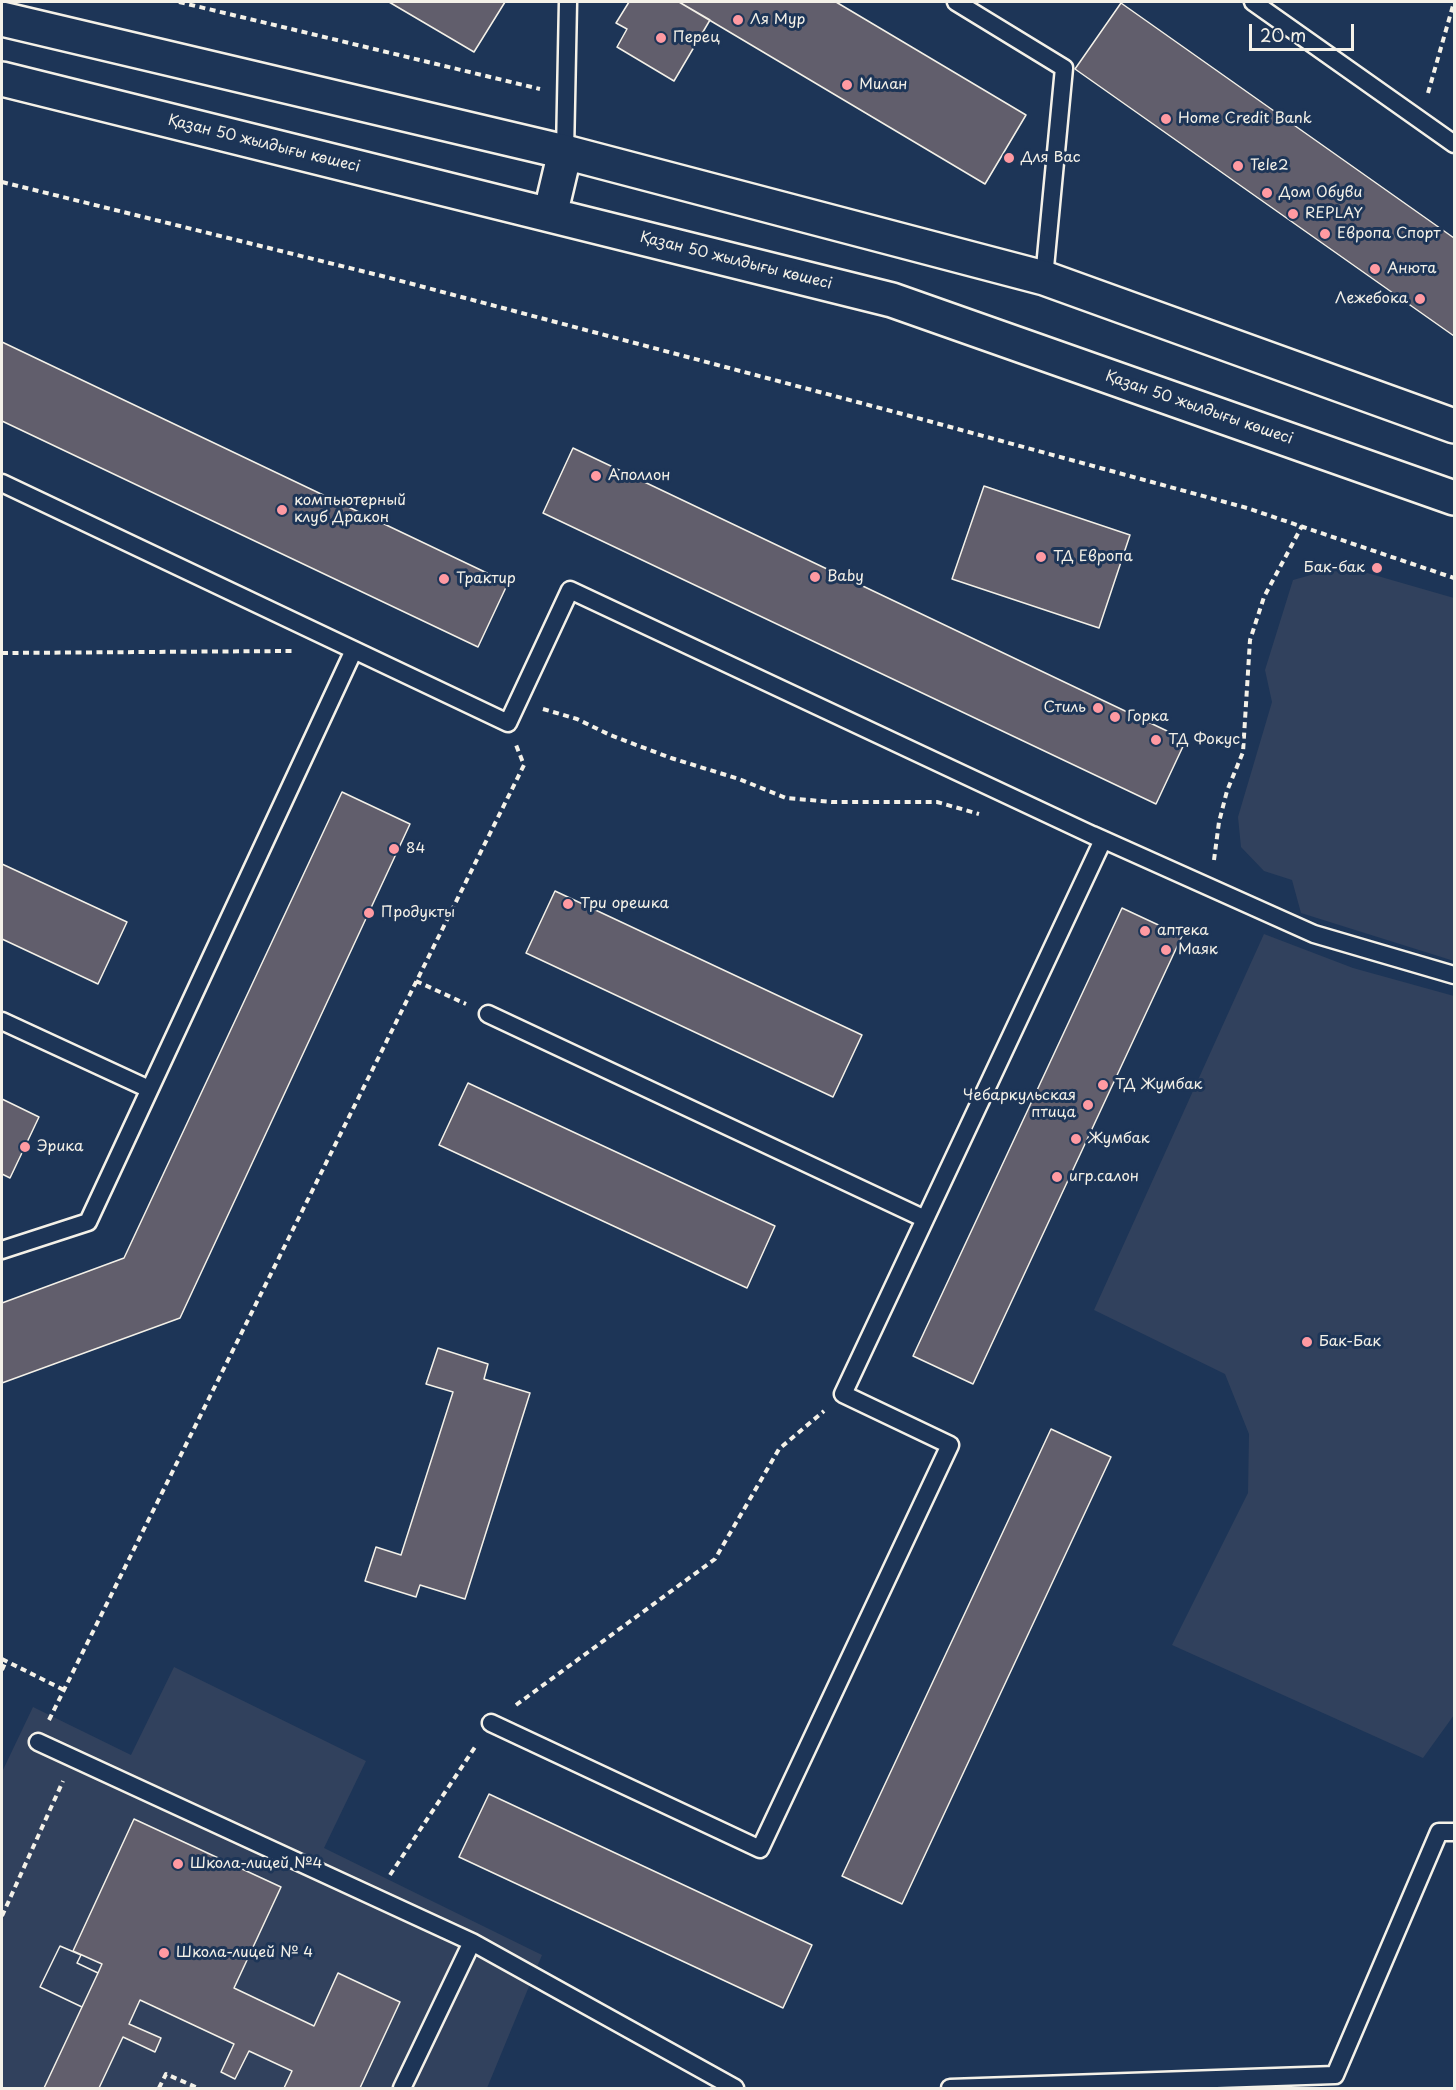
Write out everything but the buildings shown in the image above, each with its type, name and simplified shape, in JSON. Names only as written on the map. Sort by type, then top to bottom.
[{"type":"street","points":[[2,19],[565,152],[1044,278],[1455,426]]},
{"type":"street","name":"Қазан 50 жылдығы көшесі","points":[[2,79],[892,300],[1455,498]]},
{"type":"street","points":[[550,215],[565,152]]},
{"type":"lane","points":[[565,152],[568,2]]},
{"type":"lane","points":[[1253,2],[1270,7],[1455,144]]},
{"type":"lane","points":[[967,4],[1064,68],[1044,278]]},
{"type":"lane","points":[[2,483],[508,723],[570,590],[1103,840],[843,1395],[950,1445],[759,1849],[491,1724]]},
{"type":"lane","points":[[2,1250],[87,1222],[354,650]]},
{"type":"lane","points":[[1084,831],[1314,934],[1455,975]]},
{"type":"lane","points":[[488,1014],[925,1218]]},
{"type":"lane","points":[[2,1021],[149,1089]]},
{"type":"lane","points":[[38,1742],[472,1942],[735,2088]]},
{"type":"lane","points":[[950,2088],[1335,2075],[1439,1832],[1455,1832]]},
{"type":"lane","points":[[402,2088],[472,1942]]},
{"type":"path","points":[[179,2],[566,95]]},
{"type":"path","points":[[1420,120],[1454,2]]},
{"type":"path","points":[[2,182],[386,277],[933,422],[1247,508],[1455,578]]},
{"type":"path","points":[[2,653],[295,651]]},
{"type":"path","points":[[38,1742],[524,765],[508,723]]},
{"type":"path","points":[[416,981],[488,1014]]},
{"type":"path","points":[[375,1897],[491,1724],[715,1559],[779,1449],[843,1395]]},
{"type":"path","points":[[2,1670],[4,1660],[64,1690]]},
{"type":"path","points":[[2,1916],[74,1759]]},
{"type":"path","points":[[159,2088],[166,2074],[198,2088]]},
{"type":"shaded area","name":"Бак-Бак","points":[[1343,566],[1454,598],[1454,961],[1301,913],[1292,880],[1264,871],[1241,847],[1238,817],[1272,702],[1265,670],[1293,580]]},
{"type":"shaded area","name":"Бак-Бак","points":[[1264,934],[1353,968],[1454,996],[1454,1715],[1423,1758],[1172,1645],[1248,1493],[1249,1434],[1225,1374],[1094,1310]]},
{"type":"shaded area","name":"Школа-лицей №4","points":[[174,1667],[366,1761],[324,1848],[542,1955],[487,2088],[2,2088],[2,1772],[33,1707],[131,1755]]},
{"type":"place","name":"Ля Мур","points":[[738,20]]},
{"type":"place","name":"Перец","points":[[661,38]]},
{"type":"place","name":"Милан","points":[[847,85]]},
{"type":"place","name":"Home Credit Bank","points":[[1166,119]]},
{"type":"place","name":"Для Вас","points":[[1009,158]]},
{"type":"place","name":"Tele2","points":[[1238,166]]},
{"type":"place","name":"Дом Обуви","points":[[1267,193]]},
{"type":"place","name":"REPLAY","points":[[1293,214]]},
{"type":"place","name":"Европа Спорт","points":[[1325,234]]},
{"type":"place","name":"Анюта","points":[[1375,269]]},
{"type":"place","name":"Лежебока","points":[[1420,299]]},
{"type":"place","name":"Аполлон","points":[[596,476]]},
{"type":"place","name":"компьютерный клуб Дракон","points":[[282,510]]},
{"type":"place","name":"ТД Европа","points":[[1041,557]]},
{"type":"place","name":"Бак-бак","points":[[1377,568]]},
{"type":"place","name":"Baby","points":[[815,577]]},
{"type":"place","name":"Трактир","points":[[444,579]]},
{"type":"place","name":"Стиль","points":[[1098,708]]},
{"type":"place","name":"Горка","points":[[1115,717]]},
{"type":"place","name":"ТД Фокус","points":[[1156,740]]},
{"type":"place","name":"84","points":[[394,849]]},
{"type":"place","name":"Три орешка","points":[[568,904]]},
{"type":"place","name":"Продукты","points":[[369,913]]},
{"type":"place","name":"аптека","points":[[1145,931]]},
{"type":"place","name":"Маяк","points":[[1166,950]]},
{"type":"place","name":"ТД Жумбак","points":[[1103,1085]]},
{"type":"place","name":"Чебаркульская птица","points":[[1088,1105]]},
{"type":"place","name":"Жумбак","points":[[1076,1139]]},
{"type":"place","name":"Эрика","points":[[25,1147]]},
{"type":"place","name":"игр.салон","points":[[1057,1177]]},
{"type":"place","name":"Бак-Бак","points":[[1307,1342]]},
{"type":"place","name":"Школа-лицей №4","points":[[178,1864]]},
{"type":"place","name":"Школа-лицей № 4","points":[[164,1953]]}]
